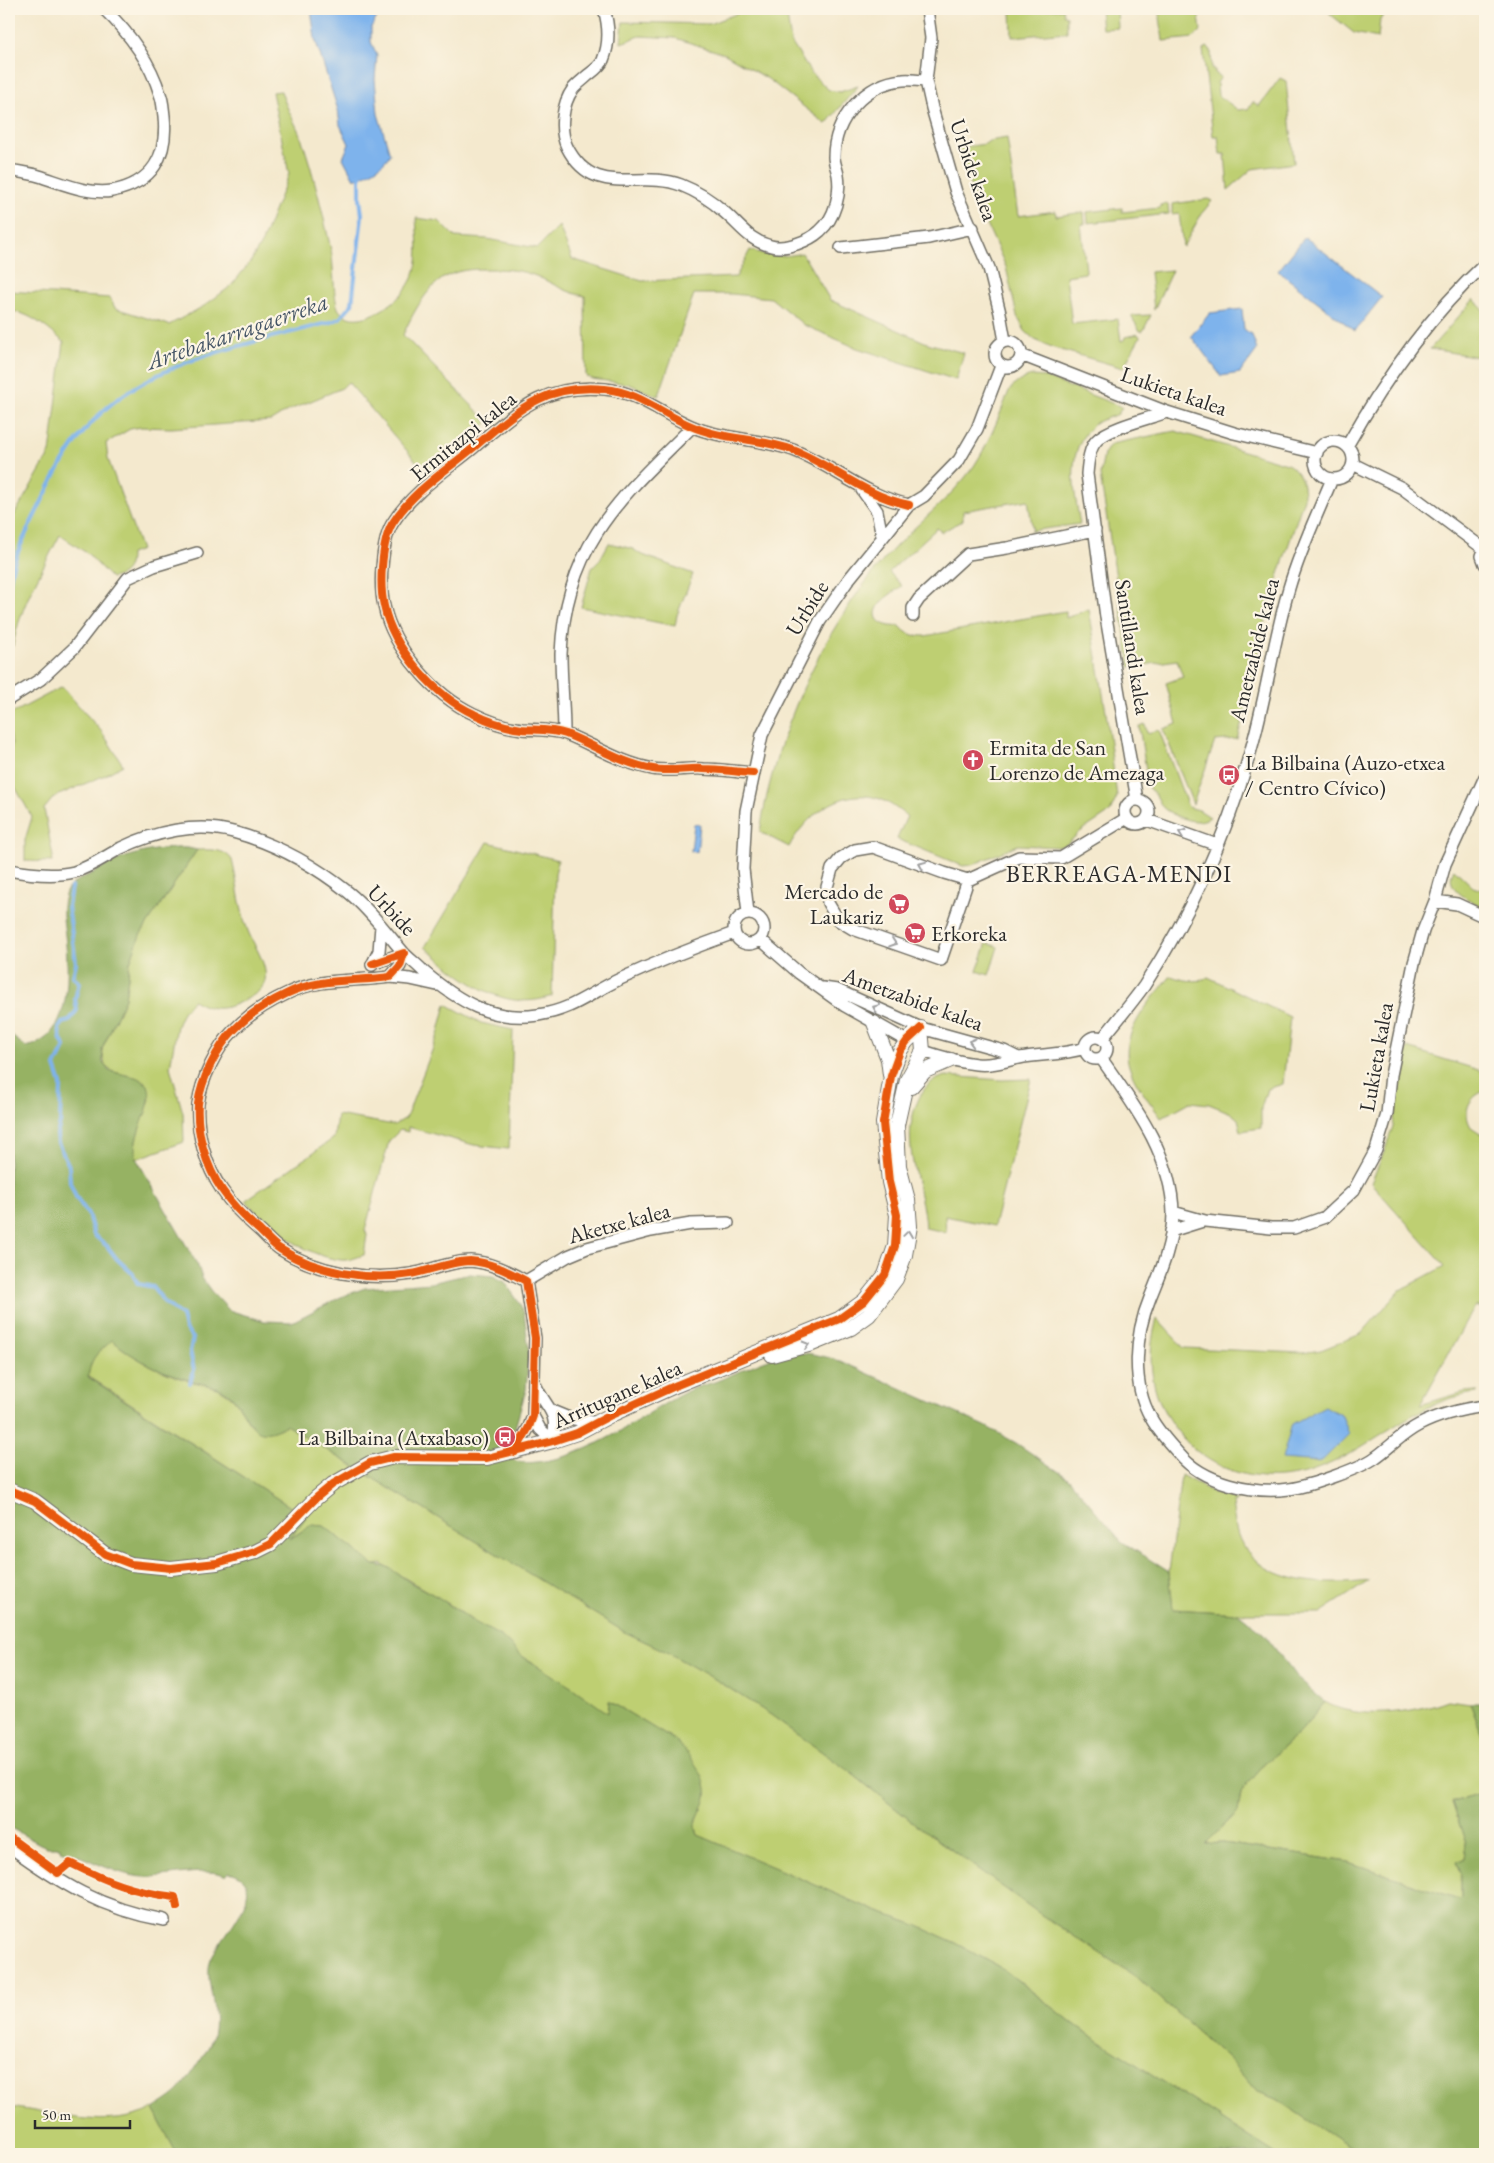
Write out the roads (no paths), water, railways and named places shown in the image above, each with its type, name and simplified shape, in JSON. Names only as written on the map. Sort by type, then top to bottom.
[{"type":"street","points":[[9,170],[36,175],[89,191],[110,191],[140,182],[150,174],[158,161],[165,130],[161,95],[148,65],[124,28],[104,9]]},
{"type":"street","points":[[604,9],[609,36],[603,62],[573,89],[564,105],[563,134],[566,146],[585,171],[600,178],[622,182],[668,181],[682,186],[718,207],[753,239],[773,247],[780,248],[803,242],[821,231],[832,216],[837,199],[838,177],[834,158],[835,142],[843,120],[856,102],[876,87],[903,80],[926,81]]},
{"type":"street","name":"Urbide kalea","points":[[927,9],[930,38],[926,81],[953,183],[989,268],[1005,341]]},
{"type":"street","points":[[841,248],[929,238],[973,228]]},
{"type":"street","points":[[1347,446],[1365,414],[1407,350],[1471,277],[1485,264]]},
{"type":"street","points":[[1005,341],[1016,344],[1021,355],[1014,366],[1001,366],[995,359],[995,350],[1005,341]]},
{"type":"street","name":"Lukieta kalea","points":[[1021,355],[1167,412],[1234,433],[1317,453]]},
{"type":"street","name":"Urbide","points":[[748,913],[743,869],[746,811],[762,735],[802,653],[839,593],[882,536],[909,505],[924,496],[959,460],[977,429],[1001,366]]},
{"type":"street","name":"Ermitazpi kalea","points":[[753,773],[704,769],[656,770],[619,760],[564,734],[520,729],[499,724],[474,714],[454,703],[419,672],[394,634],[384,608],[381,588],[382,555],[391,526],[411,500],[516,412],[540,397],[568,389],[605,389],[628,393],[650,402],[670,417],[692,427],[707,432],[754,439],[793,450],[890,500],[909,505]]},
{"type":"street","name":"Santillandi kalea","points":[[1137,800],[1106,617],[1086,474],[1090,454],[1096,440],[1107,432],[1167,412]]},
{"type":"street","points":[[564,734],[562,653],[566,609],[582,558],[600,525],[619,501],[692,427]]},
{"type":"street","points":[[1336,441],[1347,446],[1351,451],[1353,464],[1351,469],[1343,477],[1326,478],[1318,470],[1315,459],[1317,453],[1324,444],[1330,442],[1336,441]]},
{"type":"street","points":[[1353,464],[1402,488],[1485,548],[1482,556],[1485,564]]},
{"type":"street","name":"Ametzabide kalea","points":[[1102,1039],[1143,986],[1185,915],[1217,845],[1236,798],[1251,752],[1288,589],[1299,557],[1332,479]]},
{"type":"street","name":"Ermitazpi kalea","points":[[856,483],[868,497],[876,511],[882,536]]},
{"type":"street","points":[[890,500],[896,520]]},
{"type":"street","points":[[876,511],[896,520]]},
{"type":"street","points":[[913,616],[914,608],[919,599],[968,554],[1095,530]]},
{"type":"street","points":[[9,699],[41,679],[74,648],[128,578],[154,566],[197,553]]},
{"type":"street","name":"Lukieta kalea","points":[[1173,1212],[1204,1220],[1271,1228],[1294,1228],[1325,1217],[1354,1190],[1376,1150],[1387,1114],[1391,1075],[1414,963],[1423,931],[1436,901],[1445,864],[1485,777]]},
{"type":"street","points":[[1126,818],[1126,806],[1137,800],[1148,805],[1150,812],[1147,820]]},
{"type":"street","points":[[1126,818],[1136,825],[1147,820],[1217,845]]},
{"type":"street","points":[[968,880],[941,960],[853,929],[838,920],[828,903],[827,887],[832,869],[841,858],[854,850],[873,847],[968,880],[1019,857],[1061,858],[1126,818]]},
{"type":"street","name":"Urbide","points":[[9,870],[53,875],[73,872],[122,847],[170,831],[205,828],[232,832],[282,850],[316,869],[348,892],[404,953],[439,985],[476,1008],[514,1018],[564,1010],[633,973],[666,958],[734,933]]},
{"type":"street","points":[[1436,901],[1457,904],[1485,917]]},
{"type":"street","points":[[748,913],[758,916],[762,920],[764,930],[760,939],[752,944],[743,943],[734,933],[736,920],[748,913]]},
{"type":"street","points":[[358,978],[372,964],[379,951],[381,926]]},
{"type":"street","name":"Ametzabide kalea","points":[[760,939],[799,973],[823,988],[845,1006],[907,1042]]},
{"type":"street","points":[[372,964],[404,953]]},
{"type":"street","points":[[390,977],[400,966],[404,953]]},
{"type":"street","points":[[439,985],[390,977],[324,981],[304,986],[268,1003],[250,1015],[233,1031],[209,1065],[198,1104],[200,1129],[205,1155],[221,1189],[237,1210],[280,1249],[323,1269],[370,1278],[411,1274],[469,1261],[487,1264],[509,1272],[526,1282],[534,1323],[533,1416],[530,1427],[515,1452]]},
{"type":"street","name":"Ametzabide kalea","points":[[823,988],[837,990],[921,1028],[1004,1052],[1018,1058]]},
{"type":"street","points":[[874,1023],[888,1059],[890,1076]]},
{"type":"street","points":[[890,1076],[900,1051],[921,1028]]},
{"type":"street","points":[[921,1028],[923,1052]]},
{"type":"street","points":[[1095,1037],[1102,1039],[1106,1049],[1101,1058],[1092,1058],[1086,1054],[1084,1048],[1089,1039],[1095,1037]]},
{"type":"street","points":[[907,1042],[923,1052]]},
{"type":"street","name":"Ametzabide kalea","points":[[923,1052],[951,1060],[978,1064],[1002,1063],[1018,1058],[1073,1052],[1084,1048]]},
{"type":"street","name":"Arritugane kalea","points":[[709,1373],[812,1344],[851,1328],[869,1315],[883,1299],[896,1279],[905,1254],[910,1226],[908,1200],[899,1166],[896,1125],[907,1080],[923,1052]]},
{"type":"street","points":[[1101,1058],[1142,1116],[1169,1181],[1173,1212],[1171,1231],[1162,1269],[1149,1300],[1142,1324],[1138,1350],[1139,1376],[1144,1401],[1151,1419],[1184,1460],[1215,1479],[1241,1487],[1289,1490],[1313,1484],[1374,1459],[1417,1426],[1439,1415],[1485,1406]]},
{"type":"street","points":[[903,1098],[925,1071],[951,1060]]},
{"type":"street","name":"Arritugane kalea","points":[[9,1490],[35,1501],[105,1554],[131,1564],[171,1568],[217,1563],[255,1552],[271,1544],[332,1484],[370,1463],[394,1457],[487,1458],[553,1441],[577,1433],[676,1385],[840,1319],[864,1302],[885,1275],[895,1246],[897,1215],[889,1182],[883,1132],[890,1076]]},
{"type":"street","name":"Lukieta kalea","points":[[1171,1231],[1204,1220]]},
{"type":"street","name":"Aketxe kalea","points":[[526,1282],[568,1256],[588,1248],[651,1231],[691,1224],[728,1223]]},
{"type":"street","points":[[534,1380],[540,1394],[552,1412],[556,1424],[553,1441]]},
{"type":"street","points":[[552,1412],[569,1418],[597,1423]]},
{"type":"street","points":[[533,1416],[540,1429],[553,1441]]},
{"type":"street","points":[[9,1846],[53,1878],[86,1896],[144,1917],[164,1920]]},
{"type":"water","points":[[311,9],[380,9],[371,27],[371,42],[377,55],[375,79],[378,114],[390,154],[375,170],[354,179],[343,158],[349,144],[340,125],[338,110],[315,39]]},
{"type":"water","points":[[1305,237],[1382,297],[1355,331],[1278,271]]},
{"type":"water","points":[[1242,309],[1244,329],[1252,335],[1257,350],[1240,373],[1221,376],[1191,336],[1210,313]]},
{"type":"water","points":[[694,824],[700,825],[697,852],[691,851]]},
{"type":"water","points":[[1325,1406],[1342,1416],[1349,1434],[1321,1462],[1282,1459],[1292,1424]]},
{"type":"waterway","name":"Artebakarragaerreka","points":[[9,589],[12,569],[19,548],[61,465],[74,444],[90,425],[122,396],[149,379],[209,355],[334,321],[340,318],[352,304],[362,215],[360,172]]},
{"type":"waterway","points":[[71,887],[68,906],[76,963],[73,976],[79,983],[75,999],[77,1010],[69,1021],[62,1023],[59,1028],[61,1040],[65,1047],[55,1066],[61,1084],[58,1143],[69,1166],[70,1182],[76,1197],[88,1214],[94,1235],[133,1274],[138,1284],[153,1287],[165,1303],[182,1316],[185,1329],[193,1338],[190,1351],[194,1370],[190,1383]]},
{"type":"place","name":"Ermita de San Lorenzo de Amezaga","points":[[973,760]]},
{"type":"place","name":"La Bilbaina (Auzo-etxea / Centro Cívico)","points":[[1229,775]]},
{"type":"place","name":"Mercado de Laukariz","points":[[899,904]]},
{"type":"place","name":"Erkoreka","points":[[915,933]]},
{"type":"place","name":"La Bilbaina (Atxabaso)","points":[[505,1437]]},
{"type":"district","name":"BERREAGA-MENDI","points":[[1119,873]]}]
